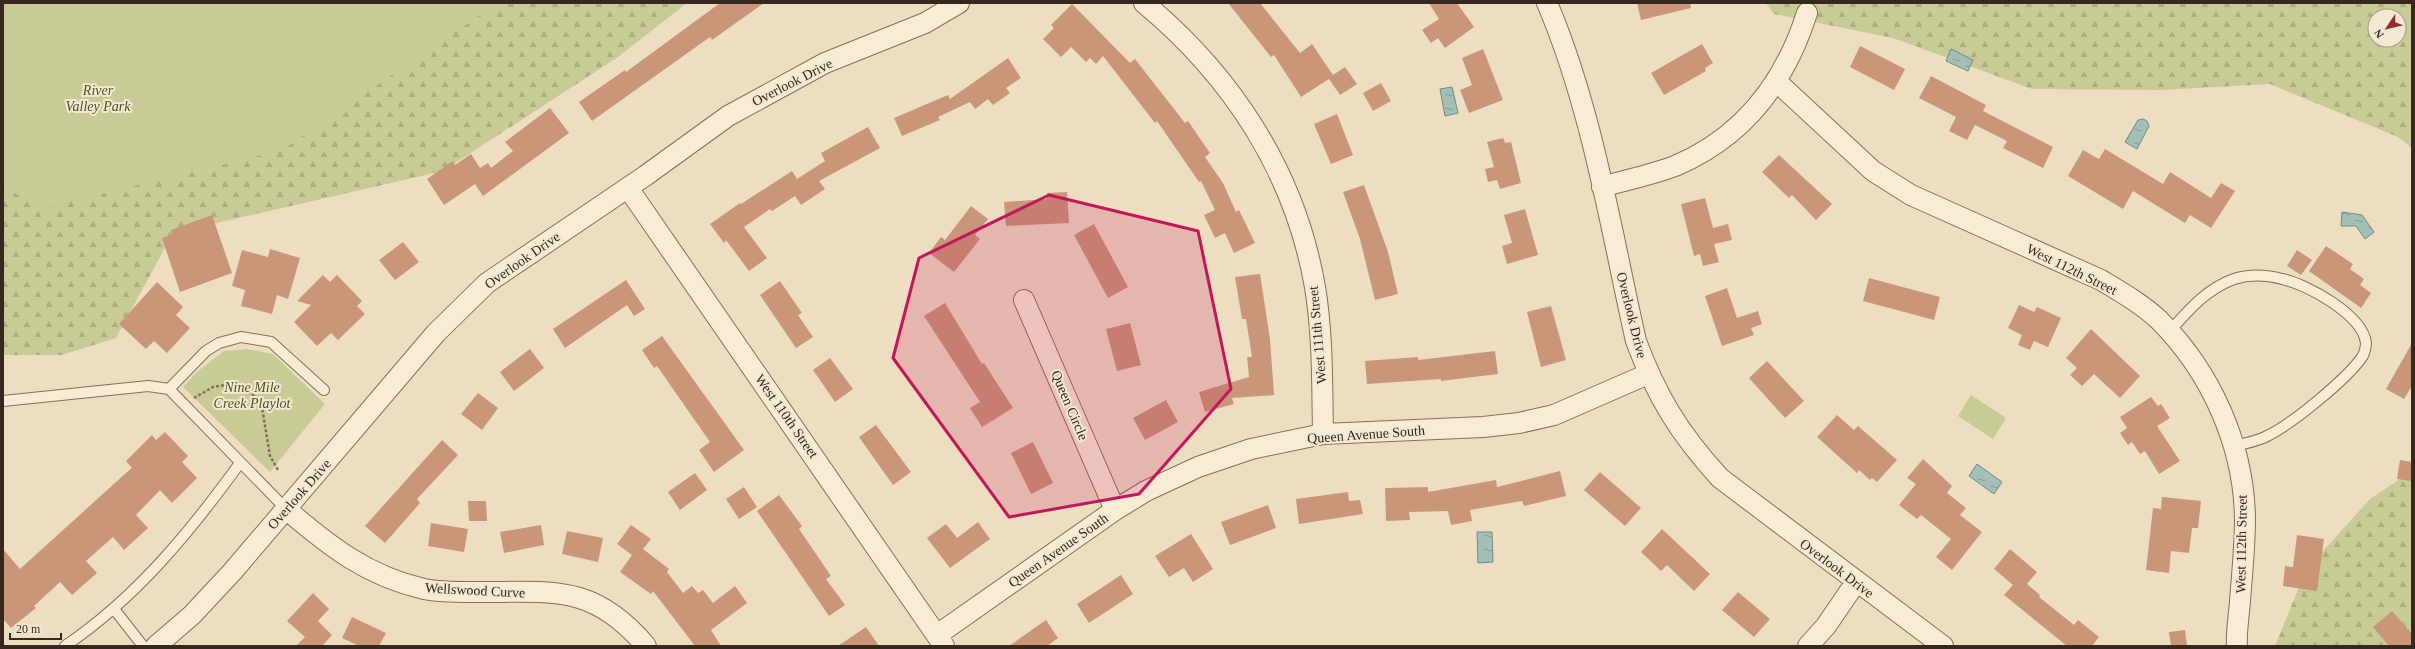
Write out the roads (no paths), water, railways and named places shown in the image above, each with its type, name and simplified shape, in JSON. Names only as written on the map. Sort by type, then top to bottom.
[{"type":"street","name":"Overlook Drive","points":[[156,646],[192,614],[286,509],[436,333],[487,283],[628,188],[728,116],[776,88],[824,63],[925,23],[959,3]]},
{"type":"street","name":"West 111th Street","points":[[1144,3],[1203,58],[1233,95],[1259,135],[1283,182],[1301,233],[1315,286],[1321,338],[1323,434]]},
{"type":"street","name":"Overlook Drive","points":[[1547,3],[1561,34],[1581,101],[1602,187],[1636,341],[1648,374],[1664,406],[1690,445],[1720,478],[1856,582],[1943,646]]},
{"type":"street","points":[[1602,187],[1675,166],[1708,148],[1739,126],[1764,99],[1776,81],[1797,44],[1807,13]]},
{"type":"street","name":"West 112th Street","points":[[1776,81],[1873,171],[1911,195],[2102,280],[2131,298],[2158,320],[2182,346],[2216,399],[2235,446],[2242,477],[2245,519],[2237,646]]},
{"type":"street","name":"West 110th Street","points":[[628,188],[941,641]]},
{"type":"street","name":"Queen Circle","points":[[1024,300],[1115,510]]},
{"type":"street","name":"Queen Avenue South","points":[[941,641],[1115,510],[1146,491],[1198,467],[1252,449],[1323,434],[1483,427],[1519,423],[1554,415],[1648,374]]},
{"type":"street","name":"Wellswood Curve","points":[[286,509],[322,539],[354,562],[388,579],[433,590],[567,593],[591,601],[612,612],[632,629],[646,646]]},
{"type":"street","points":[[1808,646],[1826,626],[1856,582]]},
{"type":"lane","points":[[2169,332],[2195,303],[2217,286],[2236,278],[2257,275],[2284,279],[2314,291],[2339,307],[2359,325],[2366,343],[2364,356],[2350,371],[2324,395],[2282,428],[2267,436],[2235,446]]},
{"type":"lane","points":[[169,389],[206,350],[219,343],[241,337],[271,342],[324,390]]},
{"type":"lane","points":[[3,400],[148,386],[169,389],[286,509]]},
{"type":"lane","points":[[65,646],[114,609],[168,555],[240,463]]},
{"type":"lane","points":[[114,609],[143,646]]},
{"type":"water","points":[[1951,49],[1973,60],[1968,71],[1946,61]]},
{"type":"water","points":[[1452,87],[1458,113],[1445,116],[1440,89]]},
{"type":"water","points":[[2143,119],[2147,121],[2149,126],[2137,149],[2125,142],[2138,120]]},
{"type":"water","points":[[2342,212],[2362,215],[2374,232],[2365,239],[2356,226],[2341,226]]},
{"type":"water","points":[[1977,464],[2002,482],[1994,494],[1969,476]]},
{"type":"water","points":[[1477,532],[1492,532],[1493,562],[1478,563]]},
{"type":"park label","name":"River Valley Park","points":[[98,98]]},
{"type":"park label","name":"Nine Mile Creek Playlot","points":[[252,396]]}]
